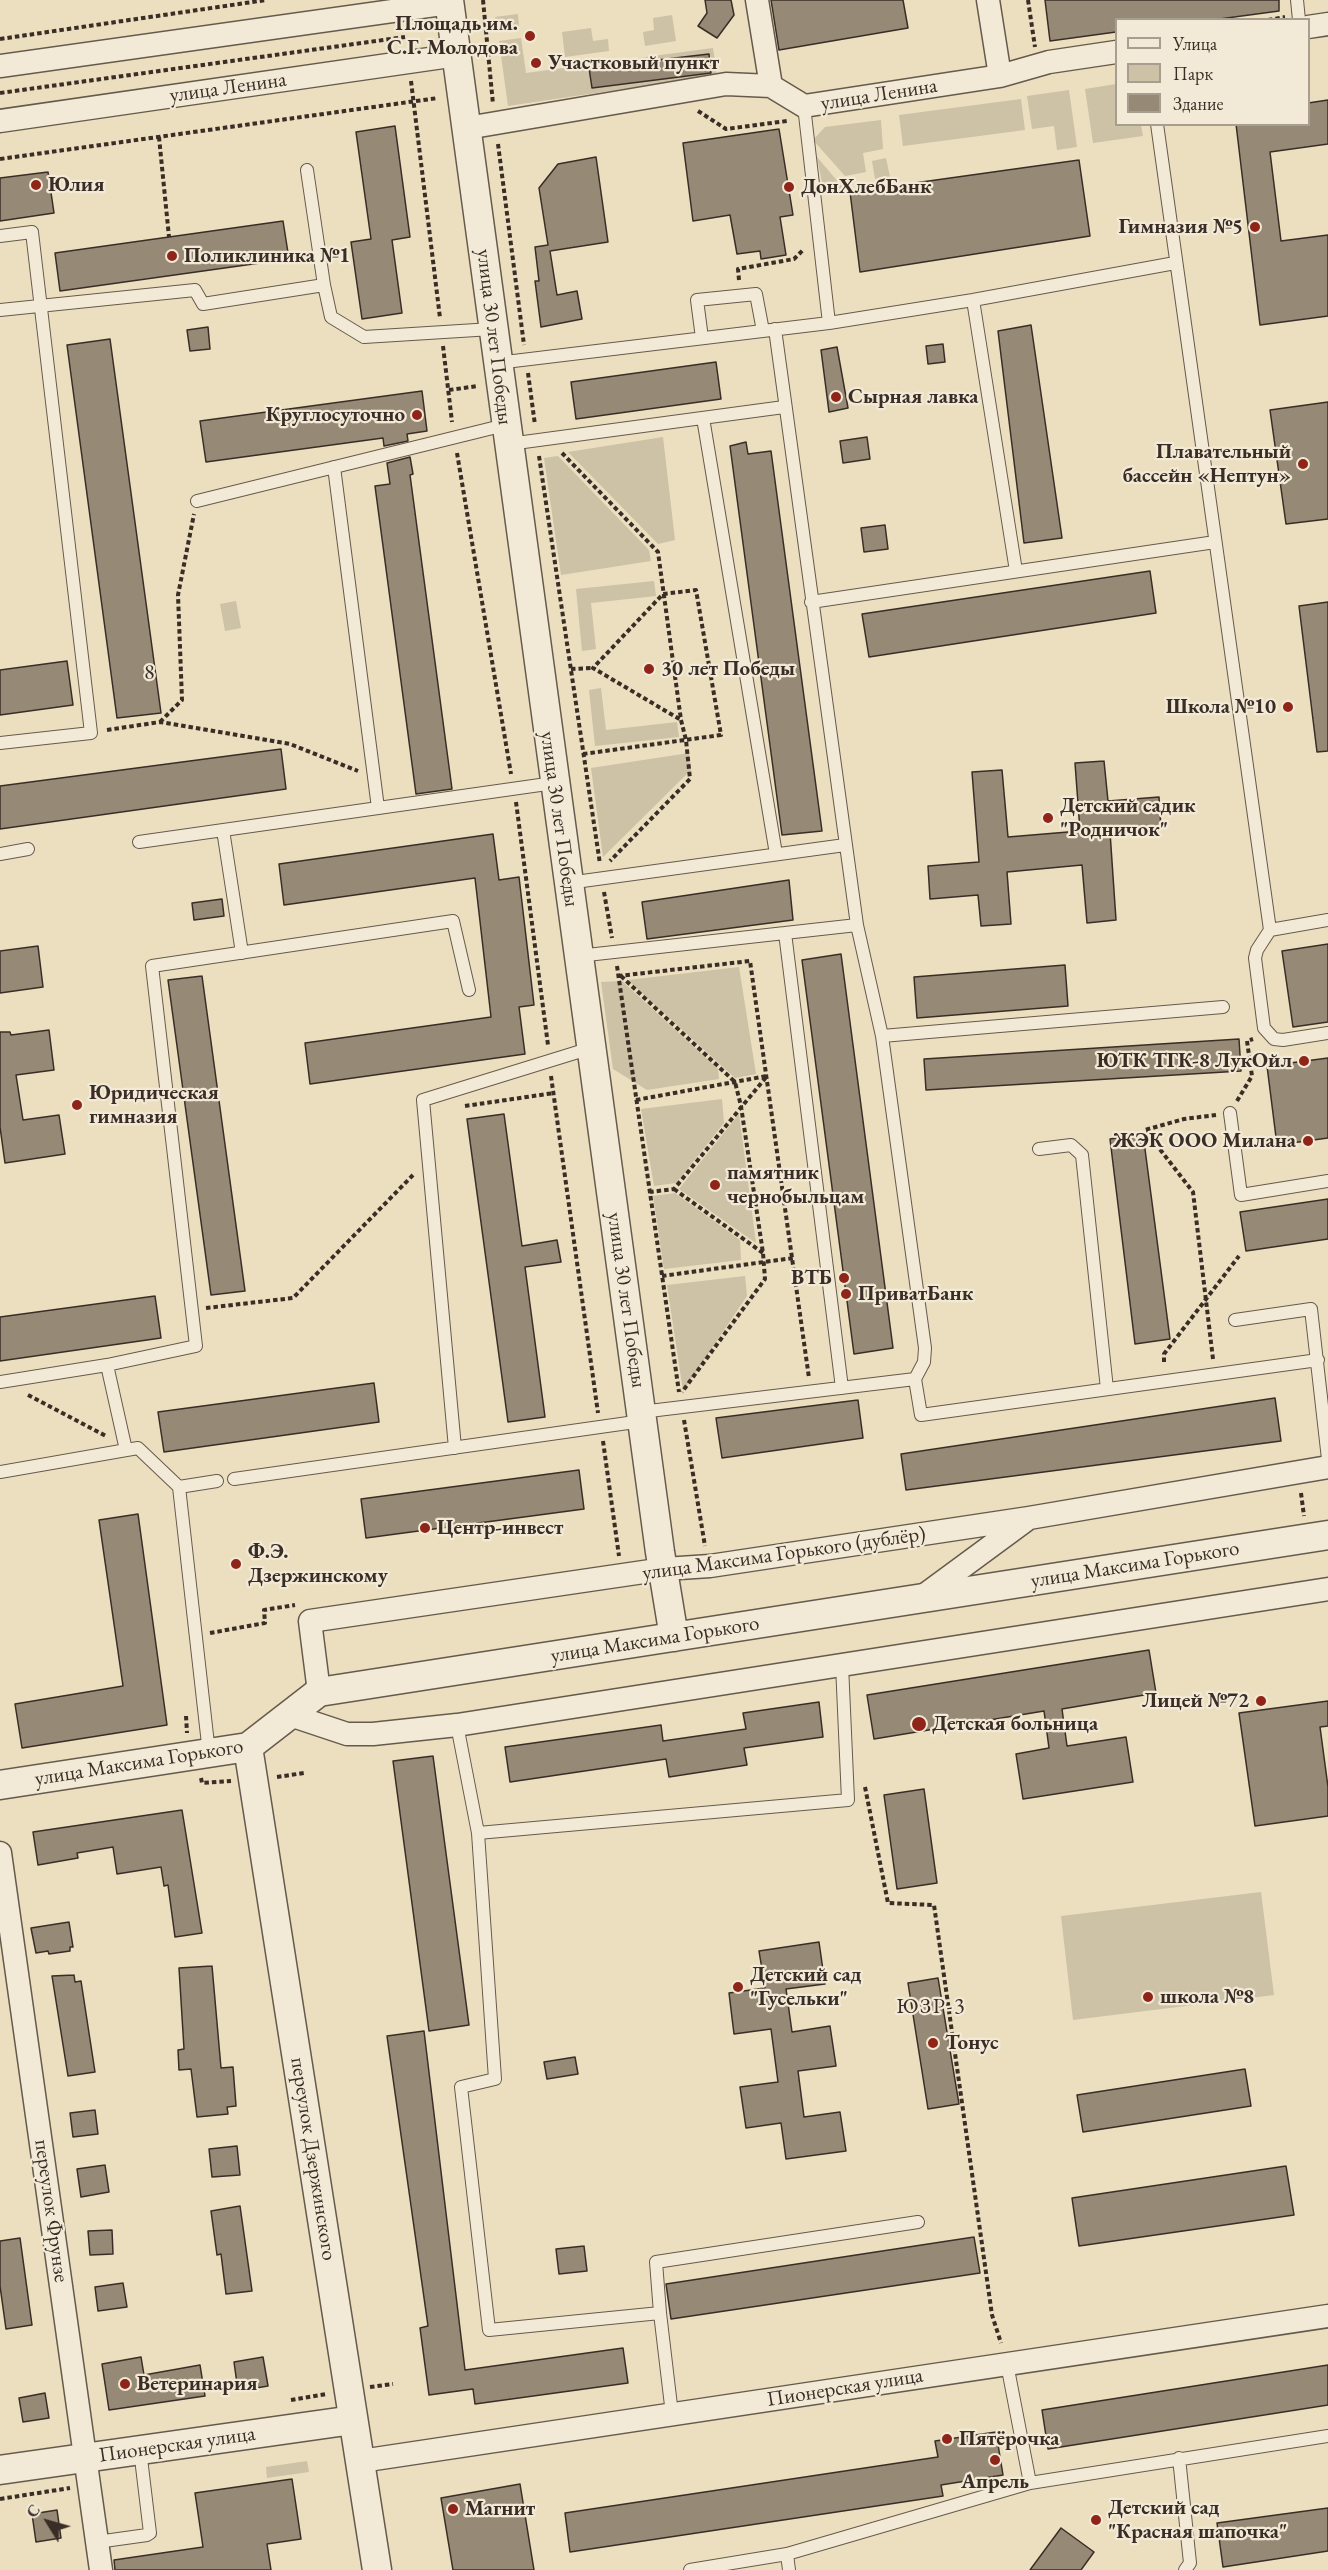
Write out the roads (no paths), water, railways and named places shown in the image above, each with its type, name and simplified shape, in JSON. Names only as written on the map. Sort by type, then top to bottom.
[{"type":"street","points":[[757,0],[771,86]]},
{"type":"street","points":[[988,0],[1000,76]]},
{"type":"street","points":[[0,66],[449,2]]},
{"type":"street","name":"улица 30 лет Победы","points":[[449,2],[496,363],[674,1637]]},
{"type":"street","points":[[1310,27],[1328,24]]},
{"type":"street","name":"улица Ленина","points":[[467,128],[726,84],[771,86],[797,113],[1000,76],[1048,62],[1115,52]]},
{"type":"street","name":"улица Ленина","points":[[0,121],[457,55]]},
{"type":"street","name":"улица Максима Горького (дублёр)","points":[[319,1692],[310,1621],[664,1569],[710,1566],[1029,1518],[1328,1467]]},
{"type":"street","points":[[918,1599],[1029,1518]]},
{"type":"street","name":"улица Максима Горького","points":[[0,1785],[209,1755],[248,1747],[319,1692],[1328,1535]]},
{"type":"street","points":[[290,1715],[347,1734],[373,1734],[457,1725],[1328,1589]]},
{"type":"street","name":"переулок Дзержинского","points":[[248,1747],[361,2461],[376,2570]]},
{"type":"street","name":"переулок Фрунзе","points":[[0,1852],[101,2570]]},
{"type":"street","name":"Пионерская улица","points":[[361,2461],[1328,2316]]},
{"type":"street","name":"Пионерская улица","points":[[0,2470],[87,2472],[140,2450],[353,2420]]},
{"type":"lane","points":[[1297,0],[1299,18]]},
{"type":"lane","points":[[797,113],[830,323]]},
{"type":"lane","points":[[1157,126],[1270,930],[1257,950],[1255,958],[1264,1028],[1274,1039],[1283,1040],[1328,1033]]},
{"type":"lane","points":[[307,170],[331,317],[364,337],[492,329]]},
{"type":"lane","points":[[0,236],[32,232],[91,733],[0,743]]},
{"type":"lane","points":[[496,363],[830,323],[974,300],[1175,263]]},
{"type":"lane","points":[[0,310],[195,290],[203,304],[324,285]]},
{"type":"lane","points":[[702,338],[697,300],[756,294],[769,330],[784,407],[856,925],[882,1036],[925,1347],[924,1362],[915,1379],[921,1415],[1318,1360]]},
{"type":"lane","points":[[974,300],[1016,572]]},
{"type":"lane","points":[[197,501],[334,467],[506,435],[538,446],[703,418],[784,407]]},
{"type":"lane","points":[[703,418],[776,854]]},
{"type":"lane","points":[[334,467],[378,808]]},
{"type":"lane","points":[[811,602],[1215,542]]},
{"type":"lane","points":[[139,842],[554,783]]},
{"type":"lane","points":[[223,830],[242,953]]},
{"type":"lane","points":[[568,883],[845,845]]},
{"type":"lane","points":[[0,854],[28,849]]},
{"type":"lane","points":[[1270,930],[1328,920]]},
{"type":"lane","points":[[0,1382],[107,1365],[196,1346],[153,966],[453,921],[469,990]]},
{"type":"lane","points":[[578,956],[856,925]]},
{"type":"lane","points":[[784,933],[842,1388]]},
{"type":"lane","points":[[882,1036],[1223,1006]]},
{"type":"lane","points":[[455,1448],[423,1100],[591,1048]]},
{"type":"lane","points":[[1230,1113],[1241,1195],[1328,1181]]},
{"type":"lane","points":[[1039,1149],[1071,1145],[1082,1155],[1107,1389]]},
{"type":"lane","points":[[1235,1320],[1311,1309],[1328,1459]]},
{"type":"lane","points":[[107,1365],[121,1451]]},
{"type":"lane","points":[[234,1479],[600,1427],[642,1417],[681,1401],[811,1391],[915,1379]]},
{"type":"lane","points":[[0,1472],[138,1448],[179,1487],[209,1755]]},
{"type":"lane","points":[[179,1487],[217,1481]]},
{"type":"lane","points":[[478,1833],[848,1800],[842,1665]]},
{"type":"lane","points":[[457,1725],[478,1833],[495,2079],[461,2087],[489,2330],[660,2313]]},
{"type":"lane","points":[[672,2414],[660,2313],[657,2262],[918,2222]]},
{"type":"lane","points":[[1007,2364],[1030,2483]]},
{"type":"lane","points":[[690,2570],[787,2554],[1030,2483],[1328,2436]]},
{"type":"lane","points":[[97,2542],[150,2533],[140,2450]]},
{"type":"lane","points":[[1179,2458],[1190,2563],[1185,2570]]},
{"type":"lane","points":[[787,2554],[789,2570]]},
{"type":"place","name":"Площадь им. С.Г. Молодова","points":[[530,36]]},
{"type":"place","name":"Участковый пункт","points":[[536,63]]},
{"type":"place","name":"Юлия","points":[[36,185]]},
{"type":"place","name":"ДонХлебБанк","points":[[789,187]]},
{"type":"place","name":"Гимназия №5","points":[[1255,227]]},
{"type":"place","name":"Поликлиника №1","points":[[172,256]]},
{"type":"place","name":"Сырная лавка","points":[[836,397]]},
{"type":"place","name":"Круглосуточно","points":[[417,415]]},
{"type":"place","name":"Плавательный бассейн «Нептун»","points":[[1303,464]]},
{"type":"place","name":"30 лет Победы","points":[[649,669]]},
{"type":"place","name":"Школа №10","points":[[1288,707]]},
{"type":"place","name":"Детский садик \"Родничок\"","points":[[1048,818]]},
{"type":"place","name":"ЮТК ТГК-8 ЛукОйл","points":[[1304,1061]]},
{"type":"place","name":"Юридическая гимназия","points":[[77,1105]]},
{"type":"place","name":"ЖЭК ООО Милана","points":[[1308,1141]]},
{"type":"place","name":"памятник чернобыльцам","points":[[715,1185]]},
{"type":"place","name":"ВТБ","points":[[844,1278]]},
{"type":"place","name":"ПриватБанк","points":[[846,1294]]},
{"type":"place","name":"Центр-инвест","points":[[425,1528]]},
{"type":"place","name":"Ф.Э. Дзержинскому","points":[[236,1564]]},
{"type":"place","name":"Лицей №72","points":[[1261,1701]]},
{"type":"place","name":"Детская больница","points":[[919,1724]]},
{"type":"place","name":"Детский сад \"Гусельки\"","points":[[738,1987]]},
{"type":"place","name":"школа №8","points":[[1148,1997]]},
{"type":"place","name":"Тонус","points":[[933,2043]]},
{"type":"place","name":"Ветеринария","points":[[125,2384]]},
{"type":"place","name":"Пятёрочка","points":[[947,2439]]},
{"type":"place","name":"Апрель","points":[[995,2460]]},
{"type":"place","name":"Магнит","points":[[453,2509]]},
{"type":"place","name":"Детский сад \"Красная шапочка\"","points":[[1096,2520]]},
{"type":"district","name":"8","points":[[150,673]]},
{"type":"district","name":"ЮЗР-3","points":[[931,2007]]}]
